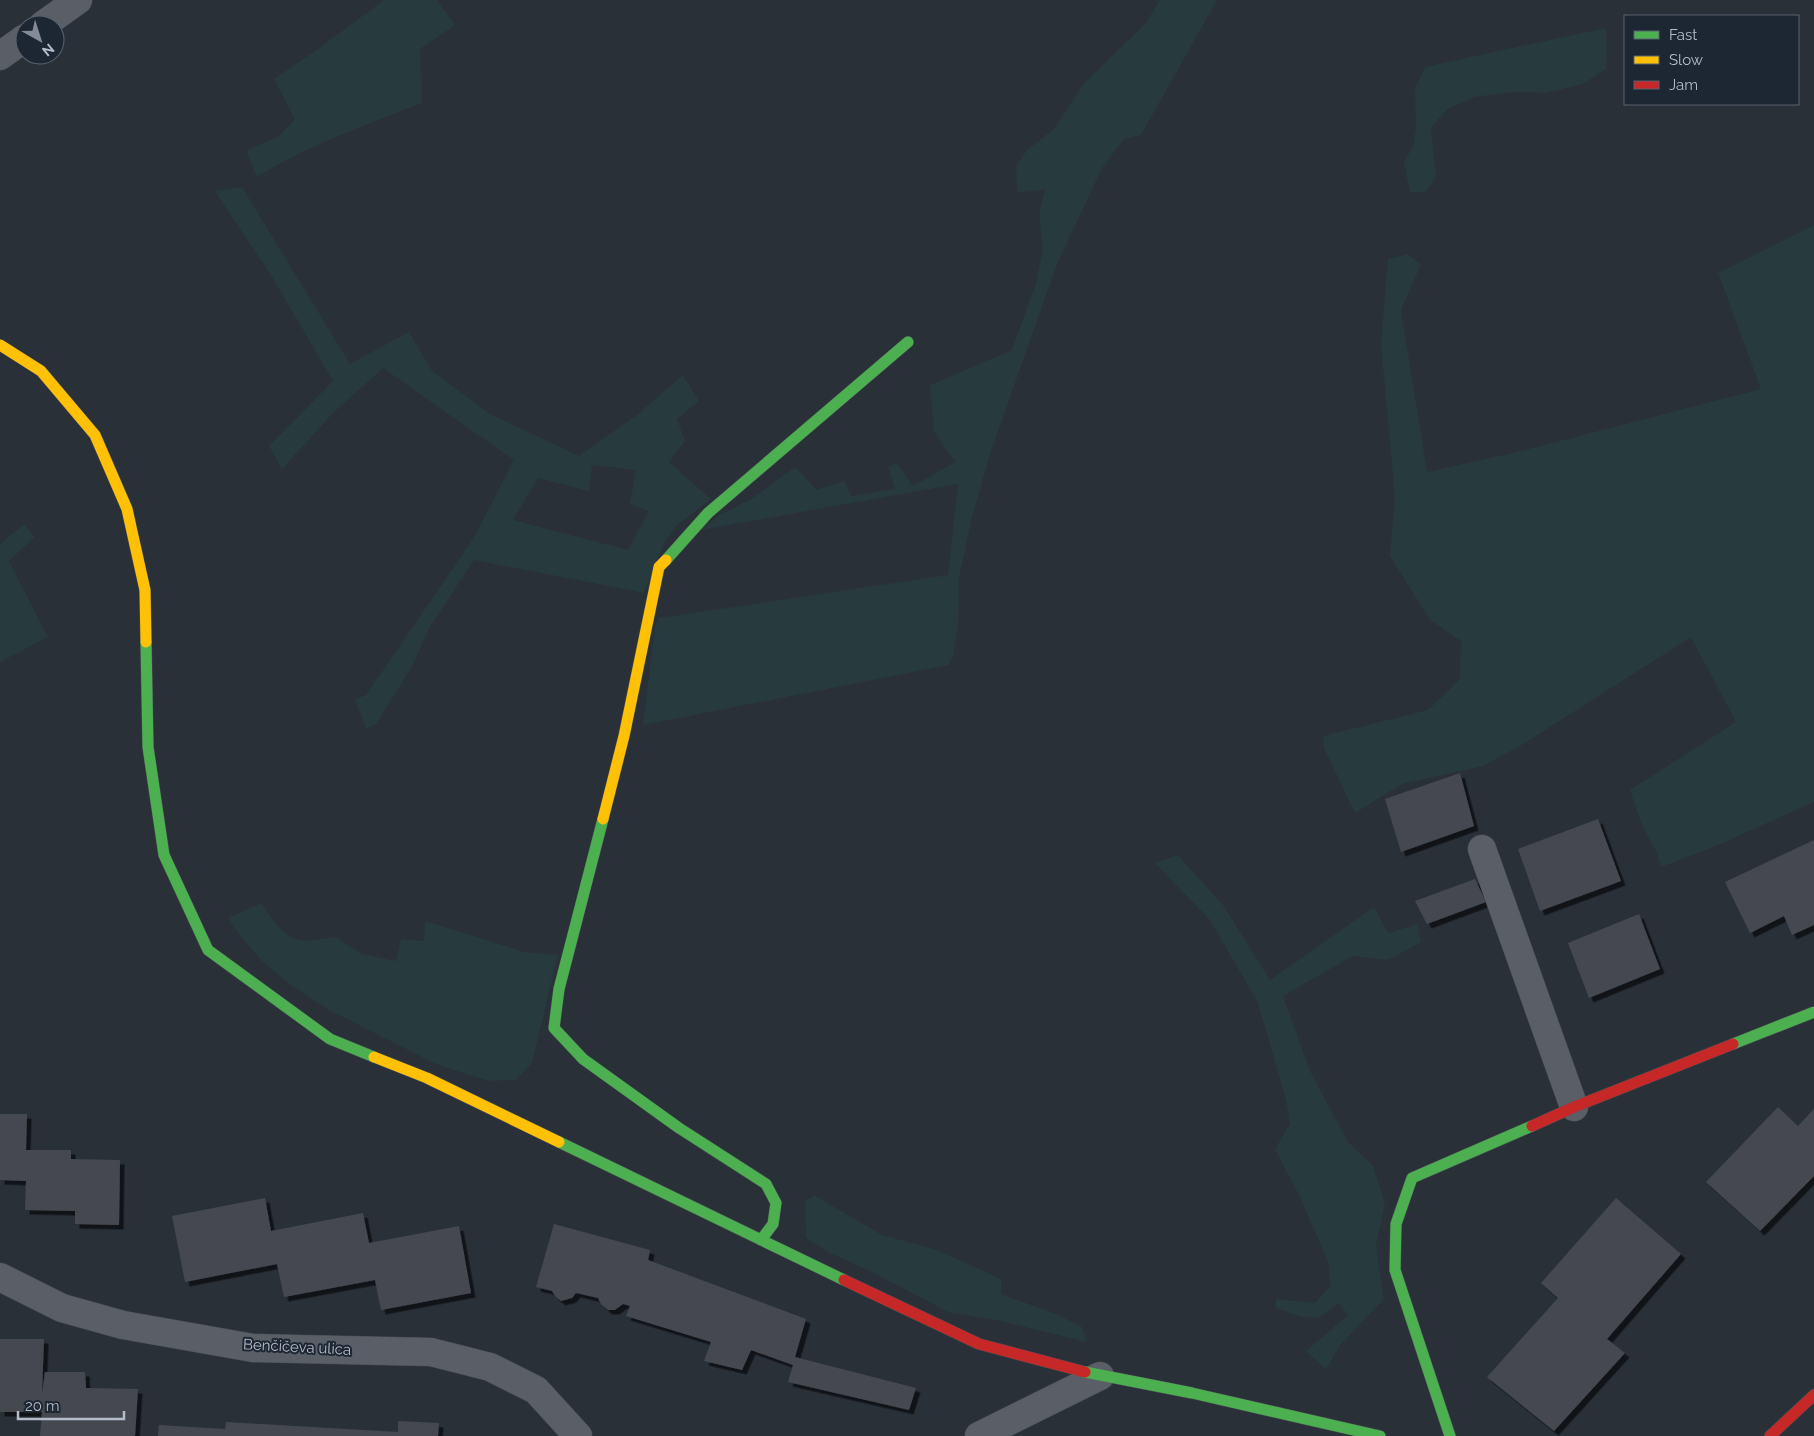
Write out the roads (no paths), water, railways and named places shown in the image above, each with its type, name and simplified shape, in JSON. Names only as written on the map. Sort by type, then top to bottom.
[{"type":"street","points":[[57,15],[78,0]]},
{"type":"street","points":[[0,56],[15,45]]},
{"type":"street","points":[[761,1240],[774,1224],[776,1203],[766,1184],[679,1128],[583,1059],[554,1028],[559,989],[624,736],[659,568],[708,513],[908,342]]},
{"type":"street","points":[[0,345],[41,371],[95,435],[127,509],[145,590],[148,747],[164,855],[208,950],[330,1039],[427,1078],[979,1344],[1100,1376],[1200,1395],[1380,1436]]},
{"type":"street","points":[[1482,849],[1574,1107]]},
{"type":"street","points":[[1450,1436],[1395,1270],[1396,1224],[1412,1178],[1574,1107],[1814,1012]]},
{"type":"street","name":"Benčičeva ulica","points":[[0,1277],[62,1308],[123,1325],[253,1348],[431,1352],[490,1367],[536,1390],[578,1436]]},
{"type":"street","points":[[979,1436],[1100,1376]]},
{"type":"street","points":[[1770,1436],[1814,1395]]}]
